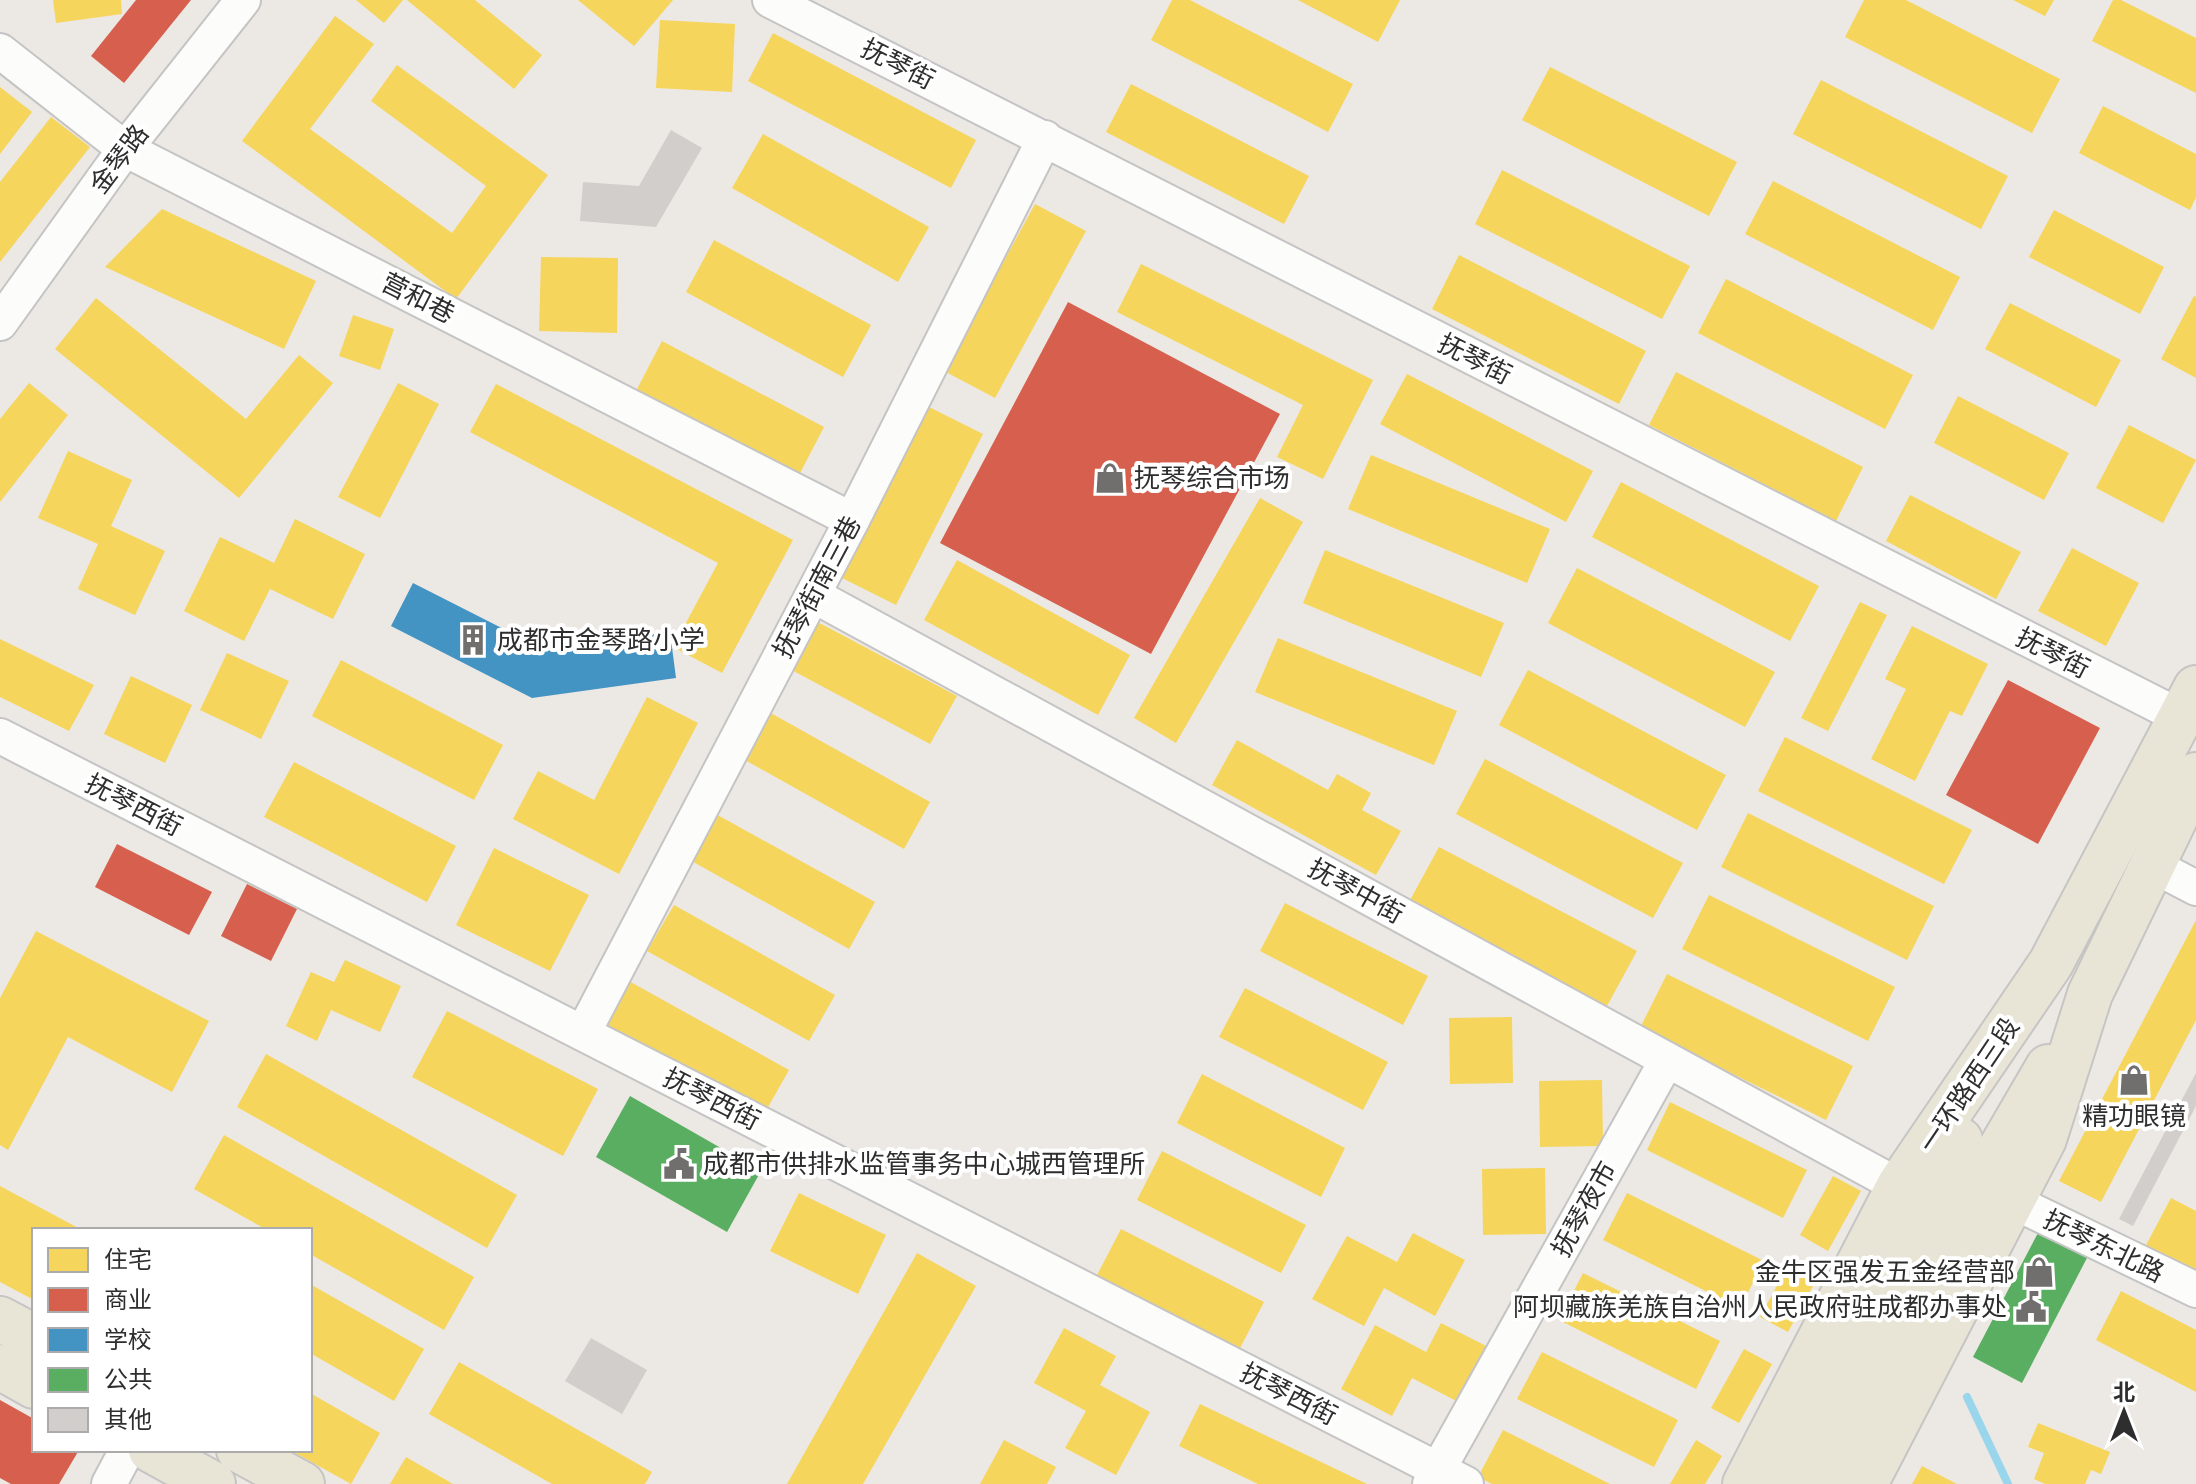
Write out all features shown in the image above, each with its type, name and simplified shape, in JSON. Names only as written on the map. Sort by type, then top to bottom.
[{"type":"main road","name":"一环路西三段","points":[[1745,1484],[1954,1194],[2051,963],[2188,702]]},
{"type":"main road","points":[[1782,1484],[1954,1194],[2090,994],[2196,775]]},
{"type":"main road","name":"一环路西三段","points":[[1865,1484],[1951,1315],[1954,1194]]},
{"type":"main road","points":[[1823,1484],[1954,1194]]},
{"type":"main road","points":[[0,1319],[32,1336]]},
{"type":"main road","points":[[0,1367],[32,1385]]},
{"type":"main road","points":[[155,1452],[213,1484]]},
{"type":"main road","points":[[243,1452],[302,1484]]},
{"type":"street","name":"金琴路","points":[[0,323],[125,149],[243,0]]},
{"type":"street","name":"抚琴街","points":[[770,0],[1862,557],[2188,702]]},
{"type":"street","name":"营和巷","points":[[0,51],[125,149],[852,520]]},
{"type":"street","name":"抚琴街南三巷","points":[[583,1033],[852,520],[1045,138]]},
{"type":"street","name":"抚琴中街","points":[[813,595],[1667,1060],[1954,1194]]},
{"type":"street","name":"抚琴西街","points":[[0,736],[583,1033],[1444,1479]]},
{"type":"street","points":[[2152,865],[2196,888]]},
{"type":"street","name":"抚琴夜市","points":[[1444,1479],[1667,1060]]},
{"type":"street","name":"抚琴东北路","points":[[1954,1194],[2196,1290]]},
{"type":"street","points":[[109,1484],[126,1452]]},
{"type":"building: 住宅","points":[[53,0],[121,0],[122,14],[56,23]]},
{"type":"building: 住宅","points":[[356,0],[403,0],[384,23]]},
{"type":"building: 住宅","points":[[407,0],[475,0],[542,55],[514,89]]},
{"type":"building: 住宅","points":[[578,0],[673,0],[634,46]]},
{"type":"building: 住宅","points":[[1172,0],[1190,0],[1353,84],[1328,132],[1151,40]]},
{"type":"building: 住宅","points":[[1298,0],[1400,0],[1378,42]]},
{"type":"building: 住宅","points":[[1864,0],[1906,0],[2060,79],[2032,133],[1845,37]]},
{"type":"building: 住宅","points":[[2013,0],[2054,0],[2045,16]]},
{"type":"building: 住宅","points":[[2113,0],[2121,0],[2196,38],[2196,93],[2092,41]]},
{"type":"building: 住宅","points":[[335,16],[374,44],[310,129],[452,233],[486,186],[371,101],[397,65],[548,175],[456,299],[242,141]]},
{"type":"building: 住宅","points":[[660,20],[735,24],[732,92],[656,88]]},
{"type":"building: 住宅","points":[[773,33],[976,140],[951,188],[748,81]]},
{"type":"building: 住宅","points":[[1550,67],[1737,162],[1709,216],[1522,120]]},
{"type":"building: 住宅","points":[[1821,80],[2008,176],[1981,229],[1793,134]]},
{"type":"building: 住宅","points":[[1131,84],[1309,176],[1284,224],[1106,132]]},
{"type":"building: 住宅","points":[[0,87],[32,112],[0,154]]},
{"type":"building: 住宅","points":[[2103,106],[2196,154],[2196,197],[2190,210],[2079,153]]},
{"type":"building: 住宅","points":[[51,117],[90,147],[0,262],[0,182]]},
{"type":"building: 住宅","points":[[763,134],[929,227],[898,282],[732,188]]},
{"type":"building: 住宅","points":[[1502,170],[1690,266],[1662,319],[1475,224]]},
{"type":"building: 住宅","points":[[1773,181],[1960,277],[1933,330],[1745,234]]},
{"type":"building: 住宅","points":[[1035,204],[1086,231],[995,398],[944,371]]},
{"type":"building: 住宅","points":[[162,209],[316,281],[284,349],[105,267]]},
{"type":"building: 住宅","points":[[2054,210],[2164,267],[2140,314],[2029,257]]},
{"type":"building: 住宅","points":[[714,240],[871,325],[843,377],[686,292]]},
{"type":"building: 住宅","points":[[1459,255],[1646,351],[1619,404],[1432,309]]},
{"type":"building: 住宅","points":[[541,257],[618,258],[617,333],[539,331]]},
{"type":"building: 住宅","points":[[1141,264],[1373,380],[1323,479],[1277,457],[1303,405],[1117,312]]},
{"type":"building: 住宅","points":[[1726,279],[1913,375],[1885,429],[1698,333]]},
{"type":"building: 住宅","points":[[2196,297],[2196,378],[2161,359]]},
{"type":"building: 住宅","points":[[96,298],[246,419],[299,355],[333,383],[239,498],[55,349]]},
{"type":"building: 住宅","points":[[2010,303],[2121,360],[2096,407],[1985,349]]},
{"type":"building: 住宅","points":[[353,315],[394,329],[380,370],[339,356]]},
{"type":"building: 住宅","points":[[662,341],[824,427],[798,477],[636,391]]},
{"type":"building: 住宅","points":[[1676,372],[1863,467],[1836,521],[1649,425]]},
{"type":"building: 住宅","points":[[1407,374],[1593,471],[1566,522],[1380,424]]},
{"type":"building: 住宅","points":[[29,383],[68,415],[0,502],[0,419]]},
{"type":"building: 住宅","points":[[398,383],[439,404],[380,518],[338,497]]},
{"type":"building: 住宅","points":[[496,384],[793,540],[722,673],[673,647],[718,563],[470,432]]},
{"type":"building: 住宅","points":[[1958,396],[2069,453],[2044,500],[1934,443]]},
{"type":"building: 住宅","points":[[929,407],[983,434],[896,605],[842,578]]},
{"type":"building: 住宅","points":[[2129,425],[2196,460],[2163,523],[2096,488]]},
{"type":"building: 住宅","points":[[68,451],[132,480],[111,526],[165,551],[135,615],[78,589],[98,544],[38,518]]},
{"type":"building: 住宅","points":[[1055,452],[1158,508],[1113,588],[1011,533]]},
{"type":"building: 住宅","points":[[1371,455],[1550,529],[1527,583],[1348,509]]},
{"type":"building: 住宅","points":[[1621,482],[1819,586],[1790,641],[1592,537]]},
{"type":"building: 住宅","points":[[1910,495],[2021,552],[1996,599],[1886,541]]},
{"type":"building: 住宅","points":[[1260,498],[1303,522],[1176,743],[1134,718]]},
{"type":"building: 住宅","points":[[295,519],[365,554],[333,619],[270,589],[244,641],[184,611],[220,537],[274,563]]},
{"type":"building: 住宅","points":[[2072,548],[2139,583],[2106,646],[2038,611]]},
{"type":"building: 住宅","points":[[1325,550],[1504,623],[1481,677],[1303,603]]},
{"type":"building: 住宅","points":[[957,560],[1130,655],[1098,715],[924,620]]},
{"type":"building: 住宅","points":[[1577,568],[1775,672],[1745,727],[1548,623]]},
{"type":"building: 住宅","points":[[1860,602],[1887,615],[1828,731],[1801,718]]},
{"type":"building: 住宅","points":[[812,619],[957,696],[930,744],[786,667]]},
{"type":"building: 住宅","points":[[1912,626],[1988,664],[1962,716],[1950,711],[1915,781],[1871,759],[1906,689],[1885,679]]},
{"type":"building: 住宅","points":[[1278,638],[1457,711],[1434,765],[1255,692]]},
{"type":"building: 住宅","points":[[0,639],[94,685],[69,731],[0,697]]},
{"type":"building: 住宅","points":[[227,653],[289,681],[261,739],[200,710]]},
{"type":"building: 住宅","points":[[341,660],[503,745],[474,800],[312,716]]},
{"type":"building: 住宅","points":[[1528,670],[1726,775],[1697,830],[1499,725]]},
{"type":"building: 住宅","points":[[131,676],[192,705],[165,763],[104,734]]},
{"type":"building: 住宅","points":[[647,697],[698,723],[619,874],[513,819],[538,771],[594,800]]},
{"type":"building: 住宅","points":[[769,712],[930,802],[904,849],[743,759]]},
{"type":"building: 住宅","points":[[1785,737],[1972,830],[1944,884],[1758,791]]},
{"type":"building: 住宅","points":[[1237,740],[1328,790],[1337,774],[1371,793],[1362,810],[1401,831],[1376,875],[1212,785]]},
{"type":"building: 住宅","points":[[1485,759],[1683,863],[1653,918],[1456,814]]},
{"type":"building: 住宅","points":[[294,762],[456,846],[427,902],[264,817]]},
{"type":"building: 住宅","points":[[714,813],[875,902],[849,949],[688,859]]},
{"type":"building: 住宅","points":[[1748,813],[1934,906],[1907,960],[1721,867]]},
{"type":"building: 住宅","points":[[1439,847],[1637,951],[1607,1006],[1409,902]]},
{"type":"building: 住宅","points":[[494,848],[589,895],[550,971],[456,925]]},
{"type":"building: 住宅","points":[[1709,895],[1895,987],[1868,1041],[1682,949]]},
{"type":"building: 住宅","points":[[1285,903],[1428,976],[1403,1025],[1260,951]]},
{"type":"building: 住宅","points":[[674,905],[835,995],[809,1041],[647,951]]},
{"type":"building: 住宅","points":[[2196,920],[2196,1020],[2101,1202],[2059,1181]]},
{"type":"building: 住宅","points":[[36,931],[209,1021],[172,1092],[68,1037],[8,1150],[0,1145],[0,998]]},
{"type":"building: 住宅","points":[[345,960],[401,986],[380,1032],[331,1010],[317,1041],[286,1026],[311,972],[334,982]]},
{"type":"building: 住宅","points":[[1667,974],[1853,1066],[1826,1120],[1640,1028]]},
{"type":"building: 住宅","points":[[627,980],[789,1070],[763,1116],[601,1026]]},
{"type":"building: 住宅","points":[[1245,988],[1388,1062],[1363,1110],[1219,1037]]},
{"type":"building: 住宅","points":[[447,1011],[598,1089],[563,1156],[412,1077]]},
{"type":"building: 住宅","points":[[1512,1017],[1513,1083],[1450,1084],[1449,1018]]},
{"type":"building: 住宅","points":[[266,1054],[517,1195],[487,1248],[237,1107]]},
{"type":"building: 住宅","points":[[1202,1074],[1345,1148],[1321,1197],[1177,1123]]},
{"type":"building: 住宅","points":[[1602,1080],[1603,1146],[1540,1147],[1539,1081]]},
{"type":"building: 住宅","points":[[1670,1102],[1807,1170],[1783,1218],[1647,1150]]},
{"type":"building: 住宅","points":[[224,1135],[474,1277],[444,1330],[312,1255],[312,1228],[263,1228],[194,1189]]},
{"type":"building: 住宅","points":[[1162,1151],[1306,1225],[1281,1273],[1137,1200]]},
{"type":"building: 住宅","points":[[1545,1168],[1546,1234],[1483,1235],[1482,1169]]},
{"type":"building: 住宅","points":[[1833,1176],[1861,1191],[1828,1251],[1800,1235]]},
{"type":"building: 住宅","points":[[0,1186],[78,1228],[32,1228],[32,1299],[0,1282]]},
{"type":"building: 住宅","points":[[799,1193],[886,1235],[858,1294],[770,1251]]},
{"type":"building: 住宅","points":[[1627,1193],[1764,1261],[1740,1308],[1603,1240]]},
{"type":"building: 住宅","points":[[2171,1198],[2196,1211],[2196,1273],[2145,1247]]},
{"type":"building: 住宅","points":[[1121,1229],[1264,1302],[1239,1350],[1096,1277]]},
{"type":"building: 住宅","points":[[1413,1233],[1465,1260],[1435,1316],[1384,1288],[1364,1326],[1312,1299],[1347,1236],[1397,1262]]},
{"type":"building: 住宅","points":[[917,1253],[976,1286],[863,1484],[787,1484]]},
{"type":"building: 住宅","points":[[1792,1258],[1820,1273],[1788,1332],[1760,1317]]},
{"type":"building: 住宅","points":[[1583,1273],[1720,1341],[1696,1389],[1559,1320]]},
{"type":"building: 住宅","points":[[312,1285],[424,1349],[394,1401],[312,1354]]},
{"type":"building: 住宅","points":[[2121,1291],[2196,1330],[2196,1392],[2096,1340]]},
{"type":"building: 住宅","points":[[1441,1323],[1494,1350],[1464,1405],[1412,1378],[1392,1416],[1341,1389],[1375,1325],[1426,1352]]},
{"type":"building: 住宅","points":[[1064,1328],[1116,1356],[1100,1385],[1150,1412],[1116,1475],[1065,1448],[1086,1411],[1034,1383]]},
{"type":"building: 住宅","points":[[1744,1349],[1772,1364],[1739,1423],[1711,1408]]},
{"type":"building: 住宅","points":[[1542,1352],[1678,1420],[1654,1467],[1517,1399]]},
{"type":"building: 住宅","points":[[459,1362],[652,1472],[645,1484],[552,1484],[429,1414]]},
{"type":"building: 住宅","points":[[312,1394],[380,1433],[351,1484],[294,1452],[312,1452]]},
{"type":"building: 住宅","points":[[1200,1404],[1367,1484],[1258,1484],[1179,1446]]},
{"type":"building: 住宅","points":[[2038,1423],[2110,1452],[2101,1474],[2091,1470],[2085,1484],[2045,1484],[2034,1479],[2044,1453],[2028,1447]]},
{"type":"building: 住宅","points":[[1503,1430],[1610,1484],[1492,1484],[1478,1477]]},
{"type":"building: 住宅","points":[[1004,1440],[1056,1467],[1047,1484],[980,1484]]},
{"type":"building: 住宅","points":[[1696,1440],[1722,1456],[1705,1484],[1670,1484]]},
{"type":"building: 住宅","points":[[406,1457],[453,1484],[390,1484]]},
{"type":"building: 住宅","points":[[1922,1466],[1957,1484],[1912,1484]]},
{"type":"building: 商业","points":[[136,0],[191,0],[124,83],[91,56]]},
{"type":"building: 商业","name":"抚琴综合市场","points":[[1068,302],[1280,414],[1151,654],[940,543]]},
{"type":"building: 商业","points":[[2008,680],[2100,728],[2038,844],[1946,795]]},
{"type":"building: 商业","points":[[117,844],[212,892],[189,935],[95,887]]},
{"type":"building: 商业","points":[[247,884],[297,909],[271,961],[221,936]]},
{"type":"building: 商业","points":[[0,1400],[32,1418],[32,1452],[78,1452],[59,1484],[11,1484],[0,1478]]},
{"type":"building: 学校","name":"成都市金琴路小学","points":[[413,583],[543,649],[670,632],[676,678],[532,698],[391,626]]},
{"type":"building: 公共","name":"成都市供排水监管事务中心城西管理所","points":[[630,1096],[761,1171],[727,1232],[596,1157]]},
{"type":"building: 公共","name":"阿坝藏族羌族自治州人民政府驻成都办事处","points":[[2039,1231],[2088,1256],[2022,1383],[1973,1357]]},
{"type":"building: 其他","points":[[671,130],[702,148],[656,227],[580,221],[583,182],[639,186]]},
{"type":"building: 其他","points":[[2196,1073],[2196,1106],[2133,1226],[2119,1219]]},
{"type":"building: 其他","points":[[591,1338],[647,1370],[622,1414],[565,1381]]},
{"type":"waterway","points":[[1967,1397],[2008,1484]]},
{"type":"place","name":"抚琴综合市场","points":[[1110,478]]},
{"type":"place","name":"成都市金琴路小学","points":[[473,640]]},
{"type":"place","name":"精功眼镜","points":[[2134,1080]]},
{"type":"place","name":"成都市供排水监管事务中心城西管理所","points":[[679,1164]]},
{"type":"place","name":"金牛区强发五金经营部","points":[[2039,1272]]},
{"type":"place","name":"阿坝藏族羌族自治州人民政府驻成都办事处","points":[[2031,1307]]}]
